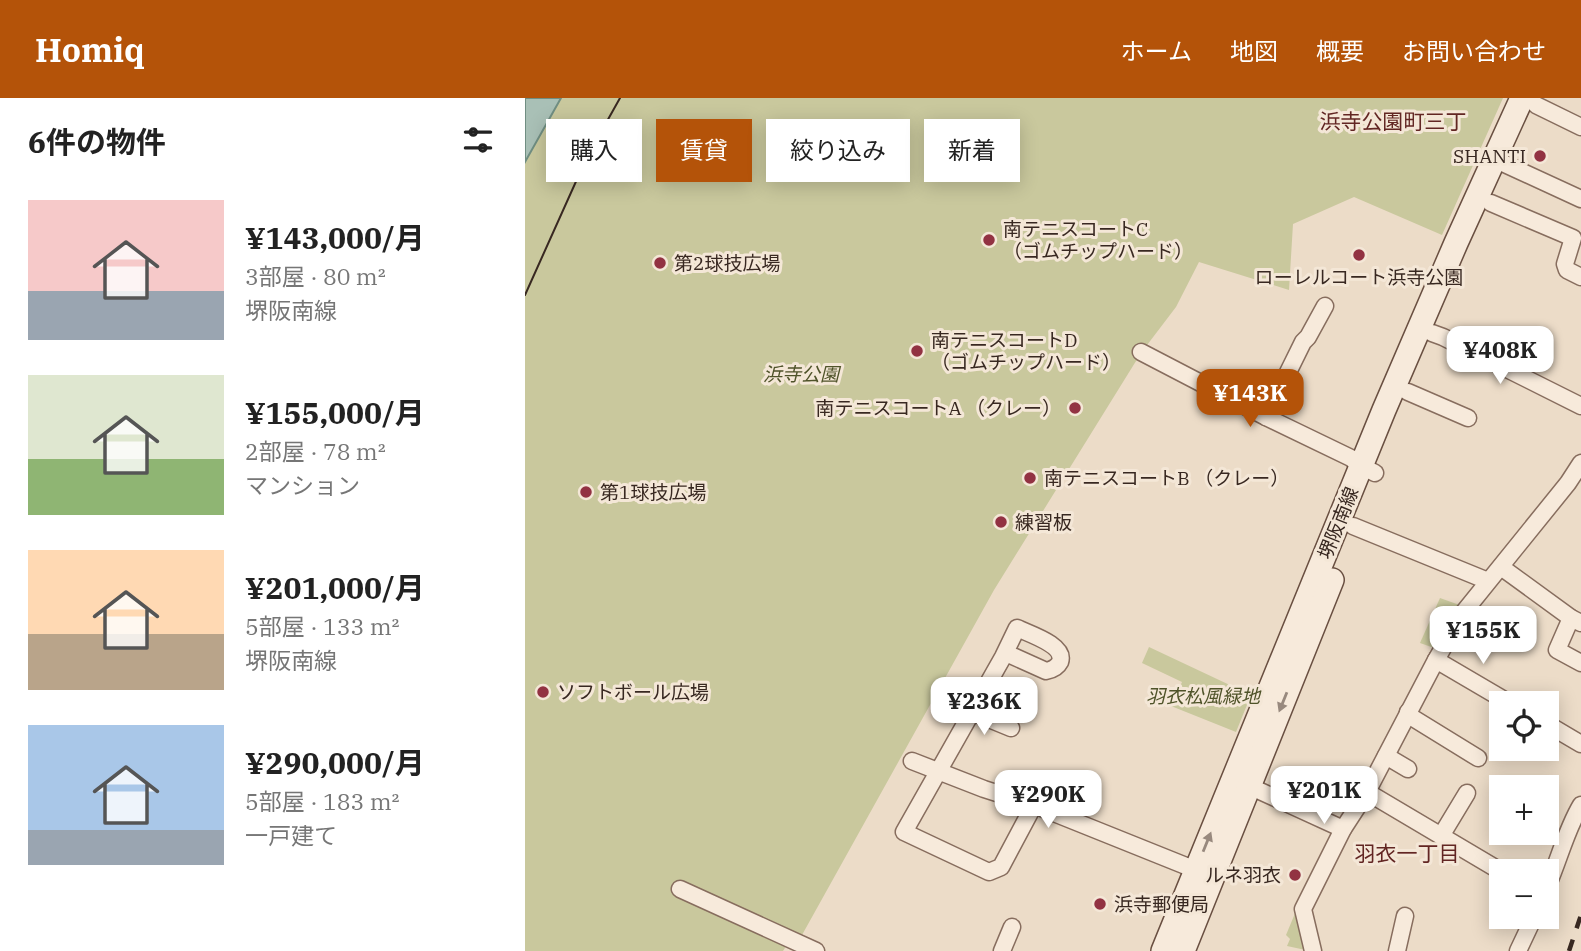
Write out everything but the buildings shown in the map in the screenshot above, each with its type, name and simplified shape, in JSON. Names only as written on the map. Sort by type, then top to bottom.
[{"type":"main road","name":"堺阪南線","points":[[1163,951],[1368,470],[1422,321],[1532,100]]},
{"type":"main road","name":"堺阪南線","points":[[1182,951],[1353,526],[1368,470],[1408,392],[1491,204],[1501,162]]},
{"type":"street","points":[[1532,100],[1581,127]]},
{"type":"street","points":[[1501,162],[1581,199]]},
{"type":"street","points":[[1491,204],[1573,238],[1565,264],[1567,270],[1581,278]]},
{"type":"street","points":[[1266,416],[1303,342],[1325,306]]},
{"type":"street","points":[[1432,333],[1581,406]]},
{"type":"street","points":[[1141,352],[1351,458],[1368,470]]},
{"type":"street","points":[[1408,392],[1468,418]]},
{"type":"street","points":[[1313,951],[1303,909],[1343,829],[1367,792],[1463,613],[1500,567],[1575,488],[1581,463]]},
{"type":"street","points":[[1353,526],[1488,581]]},
{"type":"street","points":[[1500,567],[1576,620],[1557,650],[1581,663]]},
{"type":"street","points":[[1006,653],[904,832],[989,872],[1001,867],[1034,805]]},
{"type":"street","points":[[1436,660],[1489,691]]},
{"type":"street","points":[[972,712],[1011,728]]},
{"type":"street","points":[[1408,712],[1413,718],[1465,743],[1478,758]]},
{"type":"street","points":[[1559,731],[1581,744]]},
{"type":"street","points":[[1386,756],[1408,769]]},
{"type":"street","points":[[912,761],[1034,805],[1196,870]]},
{"type":"street","points":[[1249,786],[1343,829]]},
{"type":"street","points":[[1367,792],[1489,864]]},
{"type":"street","points":[[1441,836],[1467,793]]},
{"type":"street","points":[[1559,859],[1573,819],[1581,805]]},
{"type":"street","points":[[680,889],[816,951]]},
{"type":"street","points":[[1397,951],[1405,916]]},
{"type":"street","points":[[1002,951],[1012,927]]},
{"type":"street","points":[[1518,951],[1528,929]]},
{"type":"green space","name":"浜寺公園","points":[[561,98],[1503,98],[1442,235],[1354,197],[1293,224],[1289,290],[1199,262],[1176,307],[1141,353],[994,590],[802,935],[795,932],[783,951],[525,951],[525,162],[546,125],[546,182],[642,182],[642,119],[549,119]]},
{"type":"green space","points":[[1440,598],[1465,607],[1437,649],[1420,643]]},
{"type":"green space","name":"羽衣松風緑地","points":[[1149,647],[1251,695],[1236,732],[1171,706],[1182,682],[1142,663]]},
{"type":"green space","points":[[1296,911],[1310,951],[1287,946],[1290,939],[1286,935]]},
{"type":"shaded area","points":[[525,98],[561,98],[549,119],[546,119],[546,125],[525,162]]},
{"type":"tram line","points":[[525,295],[587,157],[620,98]]},
{"type":"railway","points":[[1569,951],[1581,915]]},
{"type":"place","name":"SHANTI","points":[[1540,156]]},
{"type":"place","name":"南テニスコートC （ゴムチップハード）","points":[[989,240]]},
{"type":"place","name":"ローレルコート浜寺公園","points":[[1359,255]]},
{"type":"place","name":"第2球技広場","points":[[660,263]]},
{"type":"place","name":"南テニスコートD （ゴムチップハード）","points":[[917,351]]},
{"type":"place","name":"南テニスコートA （クレー）","points":[[1075,408]]},
{"type":"place","name":"南テニスコートB （クレー）","points":[[1030,478]]},
{"type":"place","name":"第1球技広場","points":[[586,492]]},
{"type":"place","name":"練習板","points":[[1001,522]]},
{"type":"place","name":"ソフトボール広場","points":[[543,692]]},
{"type":"place","name":"ルネ羽衣","points":[[1295,875]]},
{"type":"place","name":"浜寺郵便局","points":[[1100,904]]},
{"type":"district","name":"浜寺公園町三丁","points":[[1393,122]]},
{"type":"district","name":"羽衣一丁目","points":[[1407,854]]}]
